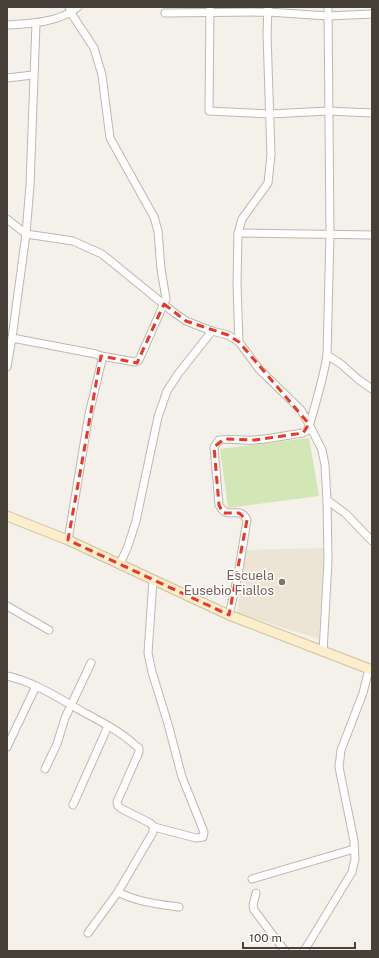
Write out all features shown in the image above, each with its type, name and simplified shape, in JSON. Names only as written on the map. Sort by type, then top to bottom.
[{"type":"main road","points":[[7,516],[68,540],[229,615],[371,669]]},
{"type":"street","points":[[7,25],[36,24],[78,7]]},
{"type":"street","points":[[229,615],[238,575],[247,520],[239,513],[225,513],[219,505],[214,447],[219,440],[255,440],[303,433],[308,430],[319,395],[327,355],[330,235],[328,7]]},
{"type":"street","points":[[239,342],[237,284],[238,233],[242,219],[268,182],[271,155],[267,34],[268,9]]},
{"type":"street","points":[[165,13],[210,10],[268,9],[328,16],[372,14]]},
{"type":"street","points":[[12,338],[135,362],[139,360],[166,299],[161,269],[158,231],[154,217],[110,138],[102,75],[94,48],[70,10]]},
{"type":"street","points":[[210,10],[209,111],[270,114],[328,111],[372,112]]},
{"type":"street","points":[[7,367],[26,234],[30,185],[36,24]]},
{"type":"street","points":[[7,78],[33,75]]},
{"type":"street","points":[[7,219],[26,234],[73,241],[102,254],[186,321],[212,332],[228,335],[239,342],[260,368],[301,410],[322,450],[325,465],[328,500],[328,561],[323,652]]},
{"type":"street","points":[[238,233],[372,235]]},
{"type":"street","points":[[120,564],[128,546],[136,521],[158,417],[167,391],[178,374],[212,332]]},
{"type":"street","points":[[327,355],[341,364],[372,389]]},
{"type":"street","points":[[68,540],[89,414],[102,360],[101,356]]},
{"type":"street","points":[[328,500],[346,514],[372,541]]},
{"type":"street","points":[[7,676],[20,679],[36,686],[71,705],[108,726],[139,748],[139,752],[117,802],[118,806],[150,823],[154,827],[196,838],[203,837],[204,832],[182,777],[148,653],[152,580]]},
{"type":"street","points":[[7,606],[49,630]]},
{"type":"street","points":[[45,769],[57,744],[71,705],[91,663]]},
{"type":"street","points":[[304,951],[352,872],[355,859],[354,849],[339,767],[341,750],[371,669]]},
{"type":"street","points":[[7,747],[36,686]]},
{"type":"street","points":[[73,805],[108,726]]},
{"type":"street","points":[[88,933],[118,892],[152,834],[154,827]]},
{"type":"street","points":[[252,879],[354,849]]},
{"type":"street","points":[[118,892],[130,898],[148,903],[179,907]]},
{"type":"street","points":[[256,893],[253,905],[254,910],[285,951]]},
{"type":"highlighted area","points":[[164,304],[186,321],[228,335],[239,342],[309,424],[303,433],[255,440],[224,439],[214,447],[219,505],[223,513],[239,513],[247,520],[229,615],[68,540],[101,356],[137,363]]},
{"type":"shaded area","name":"Escuela Eusebio Fiallos","points":[[324,548],[319,639],[237,613],[246,550]]},
{"type":"green space","points":[[309,438],[319,496],[228,508],[220,449]]},
{"type":"place","name":"Escuela Eusebio Fiallos","points":[[282,582]]}]
